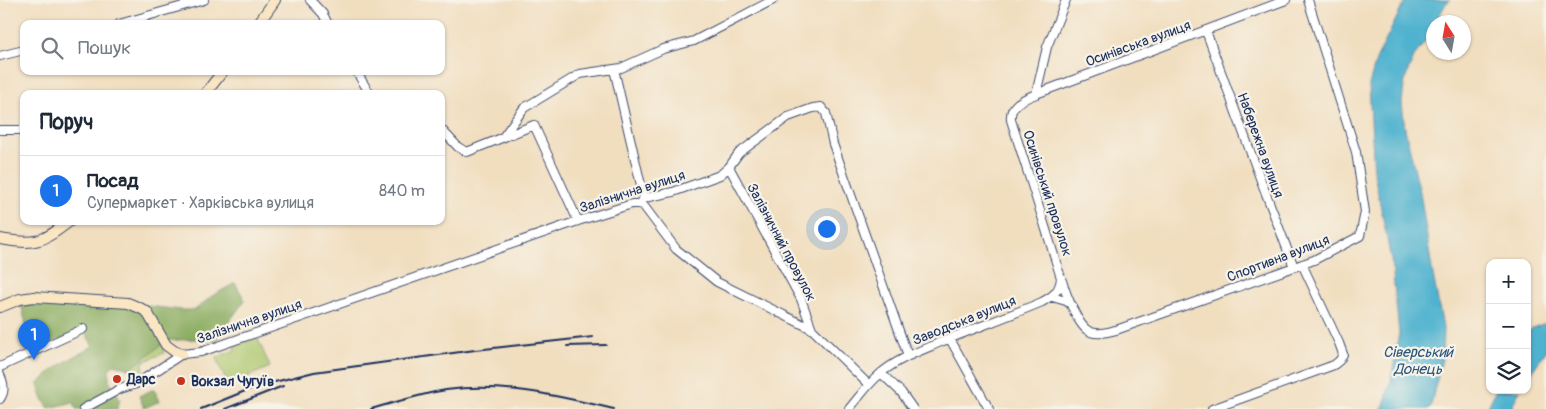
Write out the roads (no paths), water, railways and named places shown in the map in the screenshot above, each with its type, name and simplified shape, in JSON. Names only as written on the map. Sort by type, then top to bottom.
[{"type":"street","points":[[133,20],[204,0]]},
{"type":"street","points":[[310,0],[326,20]]},
{"type":"street","points":[[503,137],[524,108],[580,74],[621,68],[663,49],[694,41],[773,0]]},
{"type":"street","points":[[1036,94],[1047,47],[1066,0]]},
{"type":"street","name":"Осинівська вулиця","points":[[1011,120],[1012,108],[1023,99],[1286,0]]},
{"type":"street","name":"Спортивна вулиця","points":[[1061,275],[1072,306],[1082,324],[1087,330],[1104,333],[1298,266],[1360,236],[1365,212],[1356,152],[1308,0]]},
{"type":"street","points":[[260,20],[271,1]]},
{"type":"street","name":"Набережна вулиця","points":[[1206,31],[1260,178],[1298,266],[1343,354],[1334,365],[1212,409]]},
{"type":"street","points":[[0,56],[20,51]]},
{"type":"street","points":[[614,69],[641,201]]},
{"type":"street","points":[[208,90],[220,75]]},
{"type":"street","points":[[358,75],[368,90]]},
{"type":"street","name":"Залізнична вулиця","points":[[182,354],[204,351],[578,221],[673,192],[720,175],[729,168],[739,153],[788,117],[821,107],[908,356]]},
{"type":"street","name":"Осинівський провулок","points":[[1011,120],[1061,275]]},
{"type":"street","points":[[445,133],[458,147],[467,152],[534,126],[578,221]]},
{"type":"street","points":[[0,130],[20,130]]},
{"type":"street","name":"Залізничний провулок","points":[[729,168],[801,299],[812,329]]},
{"type":"street","name":"Залізничний провулок","points":[[641,201],[676,249],[717,282],[812,329],[869,385]]},
{"type":"street","points":[[0,239],[28,242],[38,241],[48,238],[65,225]]},
{"type":"street","points":[[1061,275],[1058,290],[1052,297],[1066,301],[1072,306]]},
{"type":"street","points":[[0,307],[34,297],[128,303],[147,312],[166,345],[182,354]]},
{"type":"street","name":"Заводська вулиця","points":[[849,409],[881,373],[908,356],[1052,297]]},
{"type":"street","points":[[0,367],[83,329]]},
{"type":"street","points":[[950,339],[989,409]]},
{"type":"street","points":[[82,409],[120,389],[136,384],[182,354]]},
{"type":"street","points":[[881,373],[901,392],[913,409]]},
{"type":"street","points":[[0,375],[4,383],[0,400]]},
{"type":"water","name":"Сіверський Донець","points":[[1407,0],[1450,0],[1440,15],[1426,15],[1426,41],[1415,55],[1408,71],[1402,103],[1405,129],[1420,192],[1443,328],[1442,359],[1430,409],[1381,409],[1391,381],[1399,333],[1392,265],[1374,173],[1369,85],[1376,60]]},
{"type":"water","points":[[1546,323],[1546,351],[1531,373],[1531,329]]},
{"type":"water","points":[[1494,394],[1518,394],[1511,409],[1487,409]]},
{"type":"railway","points":[[201,409],[255,387],[314,372],[475,350],[593,337]]},
{"type":"railway","points":[[567,346],[606,345]]},
{"type":"railway","points":[[225,409],[283,386]]},
{"type":"railway","points":[[371,409],[409,398],[446,390],[467,388],[509,389],[572,399],[614,409]]},
{"type":"place","name":"Посад","points":[[34,360]]},
{"type":"place","name":"Дарс","points":[[117,379]]},
{"type":"place","name":"Вокзал Чугуїв","points":[[181,381]]}]
